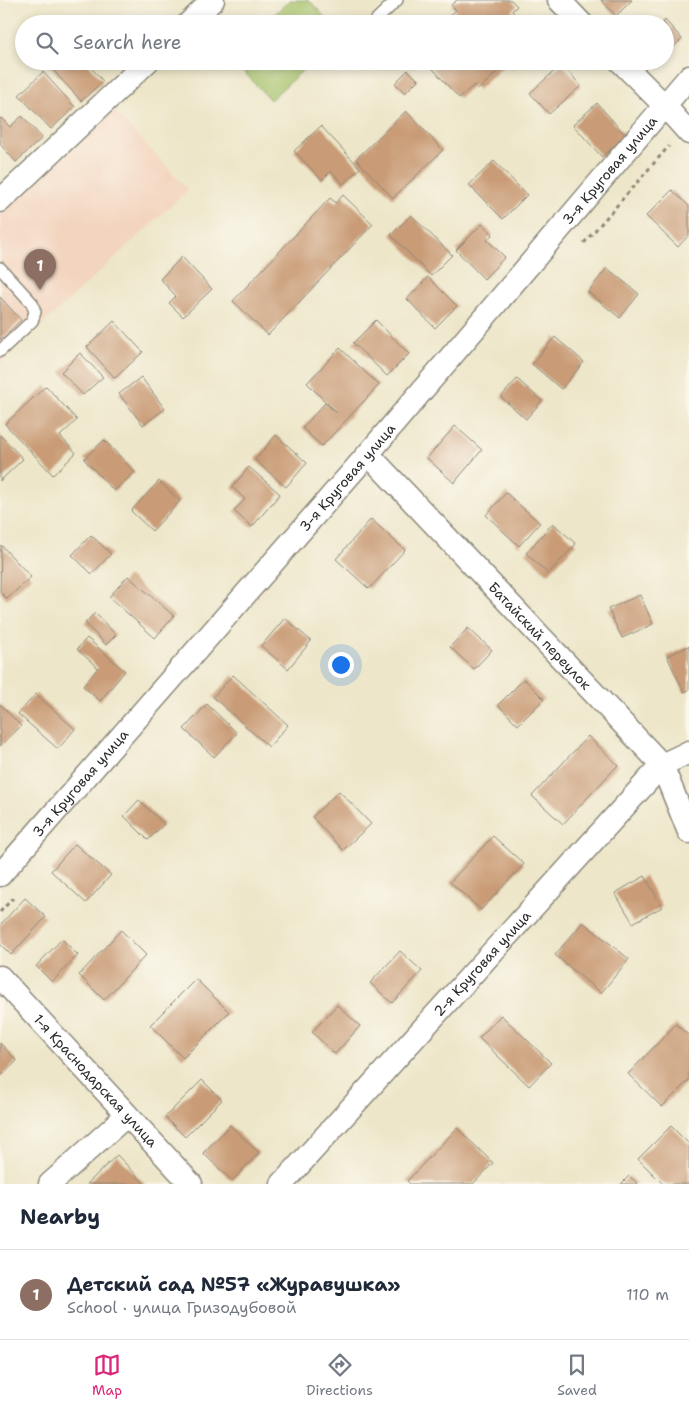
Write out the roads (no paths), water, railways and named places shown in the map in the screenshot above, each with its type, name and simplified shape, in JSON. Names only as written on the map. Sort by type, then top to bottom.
[{"type":"street","points":[[197,15],[213,0]]},
{"type":"street","points":[[559,0],[573,15]]},
{"type":"street","points":[[0,201],[138,70]]},
{"type":"street","points":[[629,70],[689,133]]},
{"type":"street","name":"3-я Круговая улица","points":[[0,875],[368,454],[689,77]]},
{"type":"street","name":"Батайский переулок","points":[[368,454],[662,765],[689,832]]},
{"type":"street","name":"2-я Круговая улица","points":[[282,1184],[662,765],[689,752]]},
{"type":"street","name":"1-я Краснодарская улица","points":[[0,977],[191,1184]]},
{"type":"street","points":[[50,1184],[127,1115]]},
{"type":"lane","points":[[381,15],[397,0]]},
{"type":"lane","points":[[0,268],[32,303],[35,312],[32,321],[0,351]]},
{"type":"place","name":"Детский сад №57 «Журавушка»","points":[[40,290]]}]
